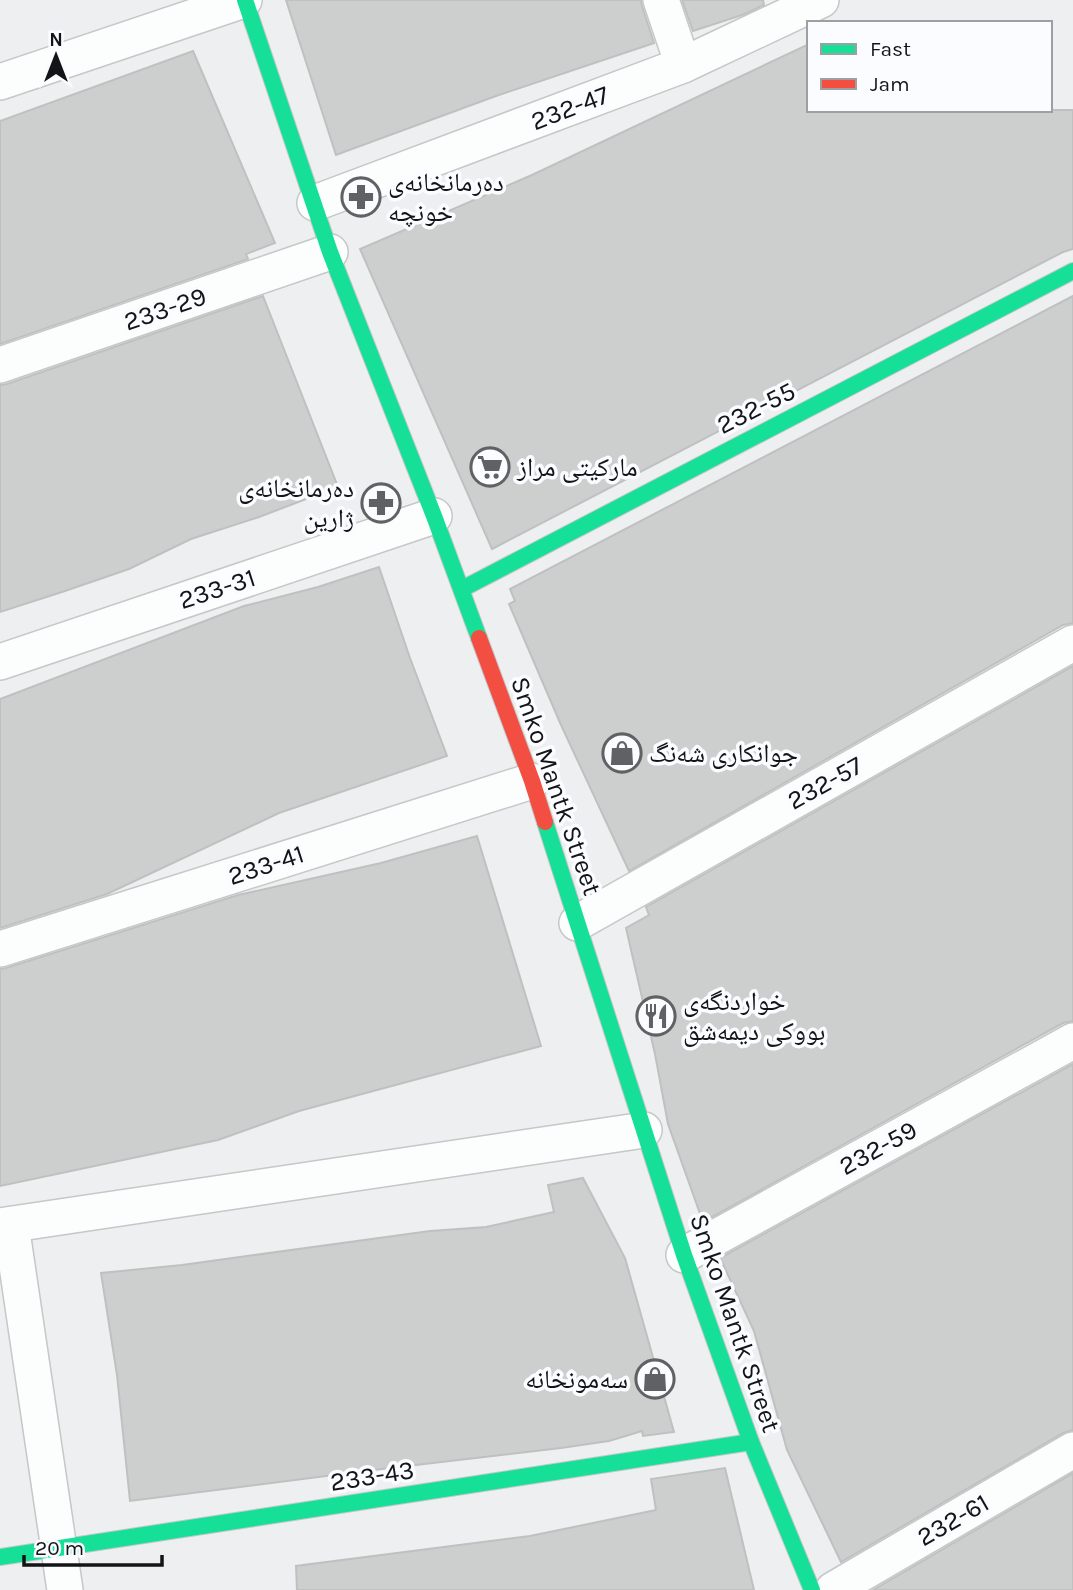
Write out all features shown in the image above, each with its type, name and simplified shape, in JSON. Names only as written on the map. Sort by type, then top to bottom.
[{"type":"main road","name":"Smko Mantk Street","points":[[244,0],[330,252],[434,516],[532,781],[684,1255],[751,1442],[812,1590]]},
{"type":"main road","name":"232-55","points":[[461,589],[1073,271]]},
{"type":"main road","name":"233-43","points":[[0,1557],[751,1442]]},
{"type":"street","points":[[0,82],[244,0]]},
{"type":"street","points":[[661,0],[683,65]]},
{"type":"street","name":"232-47","points":[[315,204],[683,65],[821,0]]},
{"type":"street","name":"233-29","points":[[0,365],[330,252]]},
{"type":"street","name":"233-31","points":[[0,662],[434,516]]},
{"type":"street","name":"232-57","points":[[577,923],[1073,643]]},
{"type":"street","name":"233-41","points":[[0,949],[532,781]]},
{"type":"street","name":"232-59","points":[[684,1255],[1073,1041]]},
{"type":"street","points":[[65,1590],[5,1226],[643,1130]]},
{"type":"street","name":"232-61","points":[[833,1590],[1073,1450]]},
{"type":"building","points":[[286,0],[641,0],[654,43],[496,96],[336,155]]},
{"type":"building","points":[[682,0],[763,0],[764,5],[693,31]]},
{"type":"building","points":[[807,45],[807,112],[1073,110],[1073,249],[492,549],[360,249],[532,175]]},
{"type":"building","points":[[193,51],[275,243],[246,254],[248,259],[0,344],[0,121]]},
{"type":"building","points":[[263,296],[338,487],[191,539],[129,569],[0,612],[0,385]]},
{"type":"building","points":[[1073,296],[1073,623],[1063,625],[629,871],[561,725],[509,604],[515,601],[510,589]]},
{"type":"building","points":[[379,567],[447,756],[279,813],[107,894],[0,928],[0,699],[244,606],[318,587]]},
{"type":"building","points":[[1073,666],[1073,1021],[1063,1023],[703,1222],[668,1124],[626,928],[649,915],[646,907]]},
{"type":"building","points":[[477,836],[541,1046],[299,1111],[218,1140],[0,1186],[0,969],[238,895],[381,863]]},
{"type":"building","points":[[1073,1064],[1073,1430],[1063,1433],[841,1562],[787,1450],[754,1331],[720,1258]]},
{"type":"building","points":[[583,1178],[625,1258],[674,1432],[643,1436],[642,1431],[609,1441],[561,1448],[130,1501],[117,1375],[101,1273],[182,1265],[430,1231],[486,1227],[554,1212],[548,1185]]},
{"type":"building","points":[[725,1468],[754,1590],[297,1590],[296,1566],[530,1536],[656,1510],[651,1479]]},
{"type":"building","points":[[1073,1473],[1073,1590],[873,1590]]},
{"type":"traffic: fast","points":[[245,0],[330,252],[479,638]]},
{"type":"traffic: fast","points":[[462,589],[1073,271]]},
{"type":"traffic: fast","points":[[545,822],[684,1255],[751,1442],[812,1590]]},
{"type":"traffic: fast","points":[[0,1557],[751,1442]]},
{"type":"traffic: jam","points":[[479,638],[545,822]]},
{"type":"place","name":"دەرمانخانەی خونچە","points":[[361,197]]},
{"type":"place","name":"مارکیتی مراز","points":[[490,467]]},
{"type":"place","name":"دەرمانخانەی ژارین","points":[[381,503]]},
{"type":"place","name":"جوانکاری شەنگ","points":[[622,753]]},
{"type":"place","name":"خواردنگەی بووکی دیمەشق","points":[[656,1016]]},
{"type":"place","name":"سەمونخانە","points":[[655,1379]]}]
